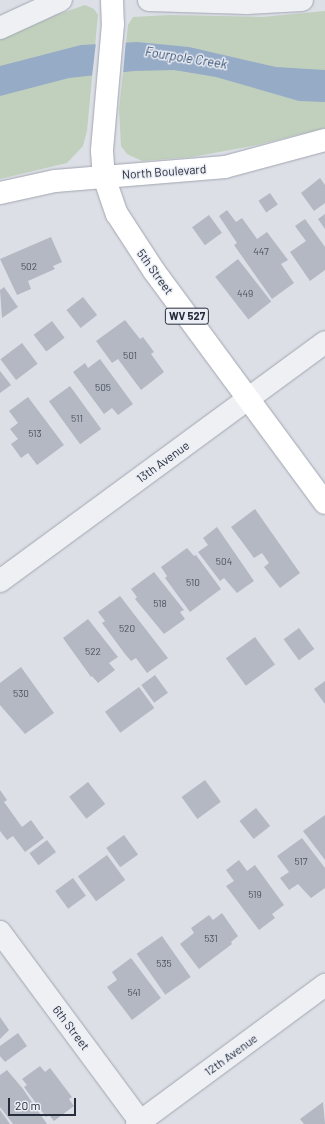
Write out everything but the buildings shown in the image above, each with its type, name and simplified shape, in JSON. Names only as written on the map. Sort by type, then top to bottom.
[{"type":"main road","name":"5th Street","points":[[112,0],[113,24],[104,108],[102,151],[104,176],[117,214],[134,243],[325,503]]},
{"type":"main road","name":"North Boulevard","points":[[0,193],[55,181],[104,176],[163,174],[225,167],[325,140]]},
{"type":"street","points":[[0,28],[62,0]]},
{"type":"street","points":[[149,0],[247,3],[302,0]]},
{"type":"street","name":"13th Avenue","points":[[0,582],[325,342]]},
{"type":"street","name":"6th Street","points":[[0,932],[139,1123]]},
{"type":"street","name":"12th Avenue","points":[[139,1123],[325,985]]},
{"type":"green space","points":[[85,5],[94,9],[98,15],[87,131],[83,146],[67,163],[0,179],[0,40],[56,15]]},
{"type":"green space","points":[[325,11],[325,128],[257,145],[192,157],[142,161],[127,154],[121,146],[119,109],[128,25],[133,17],[169,15],[262,17]]},
{"type":"water","name":"Fourpole Creek","points":[[137,42],[189,47],[276,67],[325,70],[325,102],[299,101],[216,77],[174,70],[134,71],[69,78],[0,96],[0,66],[81,45]]},
{"type":"pier","points":[[126,40],[123,74],[92,77],[96,42]]}]
